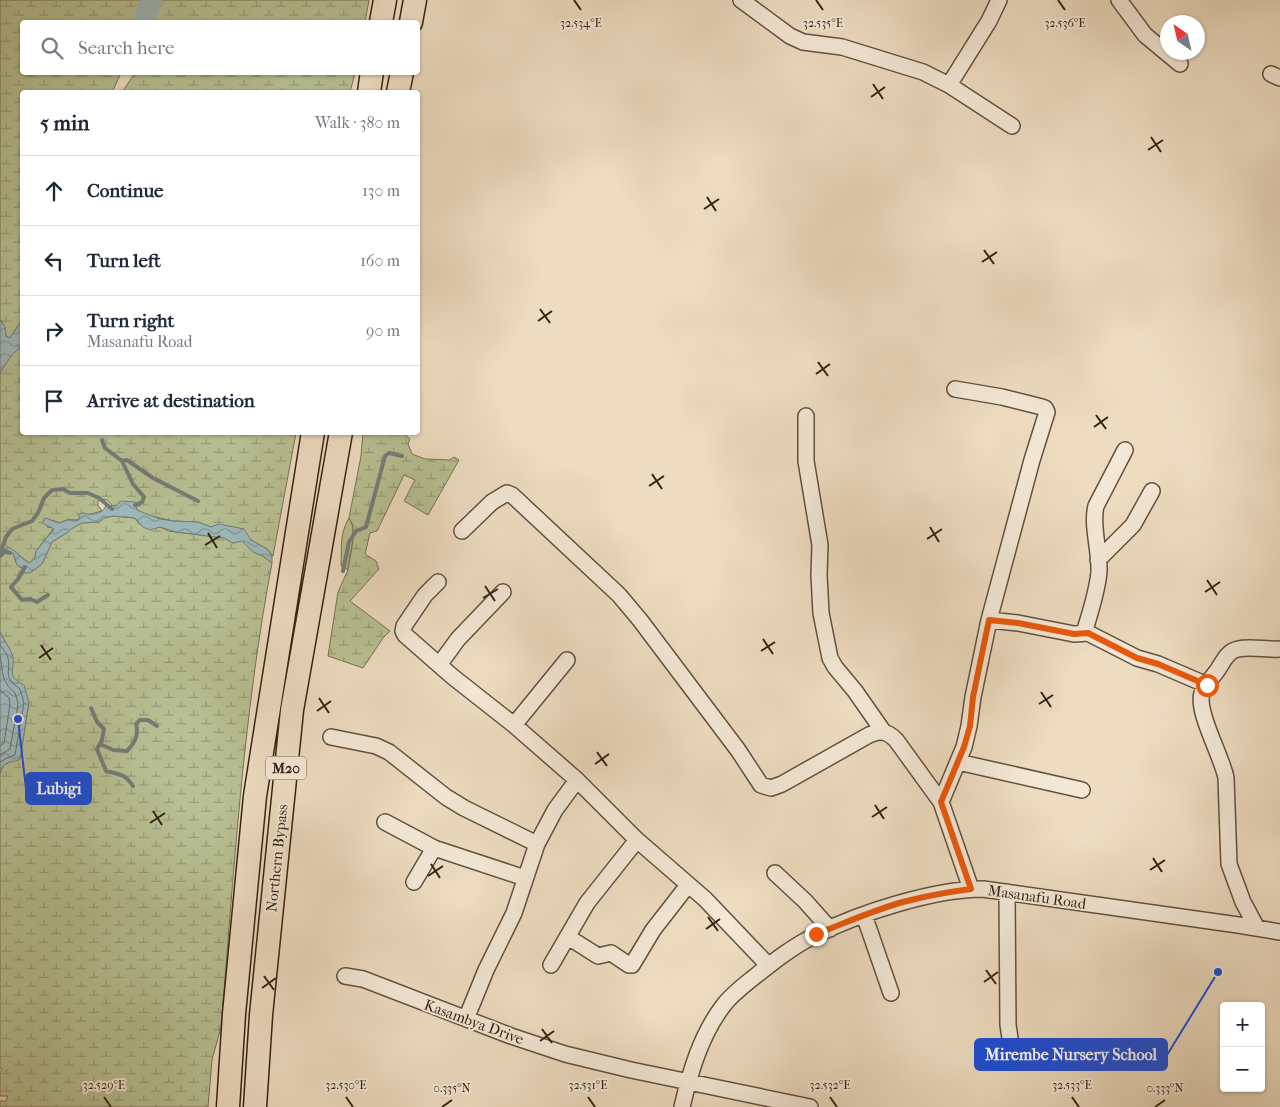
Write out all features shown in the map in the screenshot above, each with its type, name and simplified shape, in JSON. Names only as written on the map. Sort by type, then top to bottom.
[{"type":"highway","points":[[381,20],[385,0]]},
{"type":"highway","points":[[411,20],[415,0]]},
{"type":"highway","points":[[369,90],[372,75]]},
{"type":"highway","points":[[398,90],[401,75]]},
{"type":"highway","name":"Northern Bypass","points":[[228,1107],[234,1014],[254,796],[313,435]]},
{"type":"highway","name":"Northern Bypass","points":[[255,1107],[261,1015],[292,710],[340,435]]},
{"type":"street","points":[[741,0],[790,36],[803,42],[842,47],[923,72],[949,85],[1012,126]]},
{"type":"street","points":[[949,85],[989,21],[999,0]]},
{"type":"street","points":[[1119,0],[1145,35],[1180,64]]},
{"type":"street","points":[[941,802],[958,762],[970,726],[973,697],[989,620],[1032,460],[1047,412],[1042,407],[1002,397],[955,390]]},
{"type":"street","points":[[806,416],[806,461],[820,545],[821,613],[830,658],[883,731],[896,740],[941,802],[971,889]]},
{"type":"street","points":[[1084,633],[1097,588],[1098,560],[1094,514],[1096,506],[1125,450]]},
{"type":"street","points":[[1098,560],[1133,525],[1152,491]]},
{"type":"street","points":[[462,531],[492,502],[507,493],[512,495],[619,596],[668,655],[738,750],[758,782],[765,788],[782,784],[856,741],[883,731]]},
{"type":"street","points":[[438,582],[425,595],[404,626],[403,631],[409,640],[514,724],[577,780],[637,840],[718,912],[768,965]]},
{"type":"street","points":[[439,665],[458,638],[503,592]]},
{"type":"street","points":[[989,620],[1018,623],[1074,634],[1088,633],[1137,658],[1158,664],[1207,685]]},
{"type":"street","points":[[1257,928],[1243,902],[1229,864],[1224,765],[1202,710],[1202,693],[1232,651],[1245,648],[1280,649]]},
{"type":"street","points":[[514,724],[567,660]]},
{"type":"street","points":[[331,737],[376,746],[389,752],[446,797],[464,808],[537,844]]},
{"type":"street","points":[[958,762],[1082,790]]},
{"type":"street","points":[[466,1019],[489,963],[522,894],[525,878],[537,844],[555,810],[577,780]]},
{"type":"street","points":[[385,822],[434,848],[525,878]]},
{"type":"street","points":[[551,966],[587,903],[637,840]]},
{"type":"street","points":[[414,882],[434,848]]},
{"type":"street","points":[[774,873],[805,901],[830,929]]},
{"type":"street","points":[[568,936],[598,956],[611,953],[632,965],[653,930],[688,885]]},
{"type":"street","name":"Masanafu Road","points":[[682,1107],[703,1038],[724,1004],[768,965],[816,934],[902,902],[971,889],[1008,892],[1280,932]]},
{"type":"street","points":[[1008,892],[1008,1024],[1013,1058]]},
{"type":"street","points":[[864,915],[891,994]]},
{"type":"street","name":"Kasambya Drive","points":[[345,976],[378,985],[565,1054],[631,1070],[810,1107]]},
{"type":"green space","points":[[0,0],[369,0],[365,20],[20,20],[20,75],[120,75],[113,90],[20,90],[20,323],[10,338],[6,336],[2,321],[0,320]]},
{"type":"green space","points":[[134,75],[354,75],[351,90],[123,90]]},
{"type":"green space","points":[[20,348],[20,435],[296,435],[273,556],[267,549],[251,540],[243,529],[211,527],[198,522],[173,521],[143,514],[136,507],[140,505],[113,506],[107,500],[101,499],[98,501],[98,505],[102,511],[87,515],[82,513],[78,520],[67,520],[59,523],[53,520],[47,527],[54,528],[36,551],[35,557],[30,563],[13,553],[17,565],[30,573],[42,564],[52,542],[70,529],[82,523],[99,522],[104,518],[113,516],[135,518],[139,524],[160,527],[168,531],[224,538],[233,543],[242,540],[253,552],[263,556],[272,563],[254,678],[240,794],[221,1027],[212,1060],[208,1107],[0,1107],[0,1101],[6,1101],[8,1096],[0,1096],[0,1073],[2,1069],[0,1068],[0,774],[3,766],[20,759],[29,702],[11,673],[12,654],[0,632],[0,374]]},
{"type":"green space","points":[[363,435],[404,435],[410,439],[408,444],[412,454],[425,459],[450,460],[454,457],[459,460],[428,515],[404,501],[415,480],[404,475],[377,531],[370,533],[365,554],[376,561],[379,569],[350,601],[390,631],[383,638],[363,668],[328,656],[338,592],[348,570],[353,541],[353,525],[349,518],[361,456]]},
{"type":"green space","points":[[349,518],[352,524],[353,537],[348,570],[341,566],[341,547],[342,536]]},
{"type":"water","points":[[0,320],[5,327],[6,336],[10,338],[20,323],[20,348],[10,358],[0,374]]},
{"type":"water","points":[[122,501],[141,505],[136,507],[137,510],[160,519],[198,522],[211,527],[219,524],[244,529],[251,540],[267,549],[272,556],[272,563],[263,556],[253,552],[242,541],[233,543],[224,538],[176,532],[160,527],[150,530],[143,527],[135,518],[113,516],[104,518],[99,522],[82,523],[52,542],[42,564],[30,573],[24,573],[22,568],[17,565],[13,553],[6,554],[7,547],[30,563],[35,557],[36,551],[54,529],[42,523],[46,518],[59,523],[67,520],[78,520],[80,517],[78,515],[82,513],[98,513],[106,507],[116,506]]},
{"type":"water","points":[[0,632],[12,654],[14,678],[24,685],[29,702],[20,759],[5,765],[0,774]]},
{"type":"waterway","points":[[145,20],[151,0]]},
{"type":"waterway","points":[[102,440],[105,448],[122,461],[133,484],[144,497],[142,502],[135,505]]},
{"type":"waterway","points":[[343,571],[349,542],[356,531],[366,527],[385,456],[389,453],[402,456]]},
{"type":"waterway","points":[[122,461],[127,460],[153,478],[198,501]]},
{"type":"waterway","points":[[0,554],[6,537],[12,529],[32,521],[38,513],[44,498],[52,490],[63,489],[70,493],[88,493],[99,498],[112,509]]},
{"type":"waterway","points":[[0,556],[5,551],[10,553]]},
{"type":"waterway","points":[[25,567],[11,587],[22,600],[30,599],[37,602],[48,595]]},
{"type":"waterway","points":[[91,708],[97,722],[104,729],[102,740],[97,749],[106,771],[124,777],[133,786]]},
{"type":"waterway","points":[[100,744],[113,750],[127,751],[136,738],[136,724],[140,720],[148,720],[157,726]]},
{"type":"place","name":"Lubigi","points":[[18,719]]},
{"type":"place","name":"Mirembe Nursery School","points":[[1218,972]]},
{"type":"route","points":[[816,934],[902,902],[971,889],[941,802],[964,747],[970,726],[973,697],[989,620],[1018,623],[1074,634],[1088,633],[1137,658],[1158,664],[1207,685]]}]
